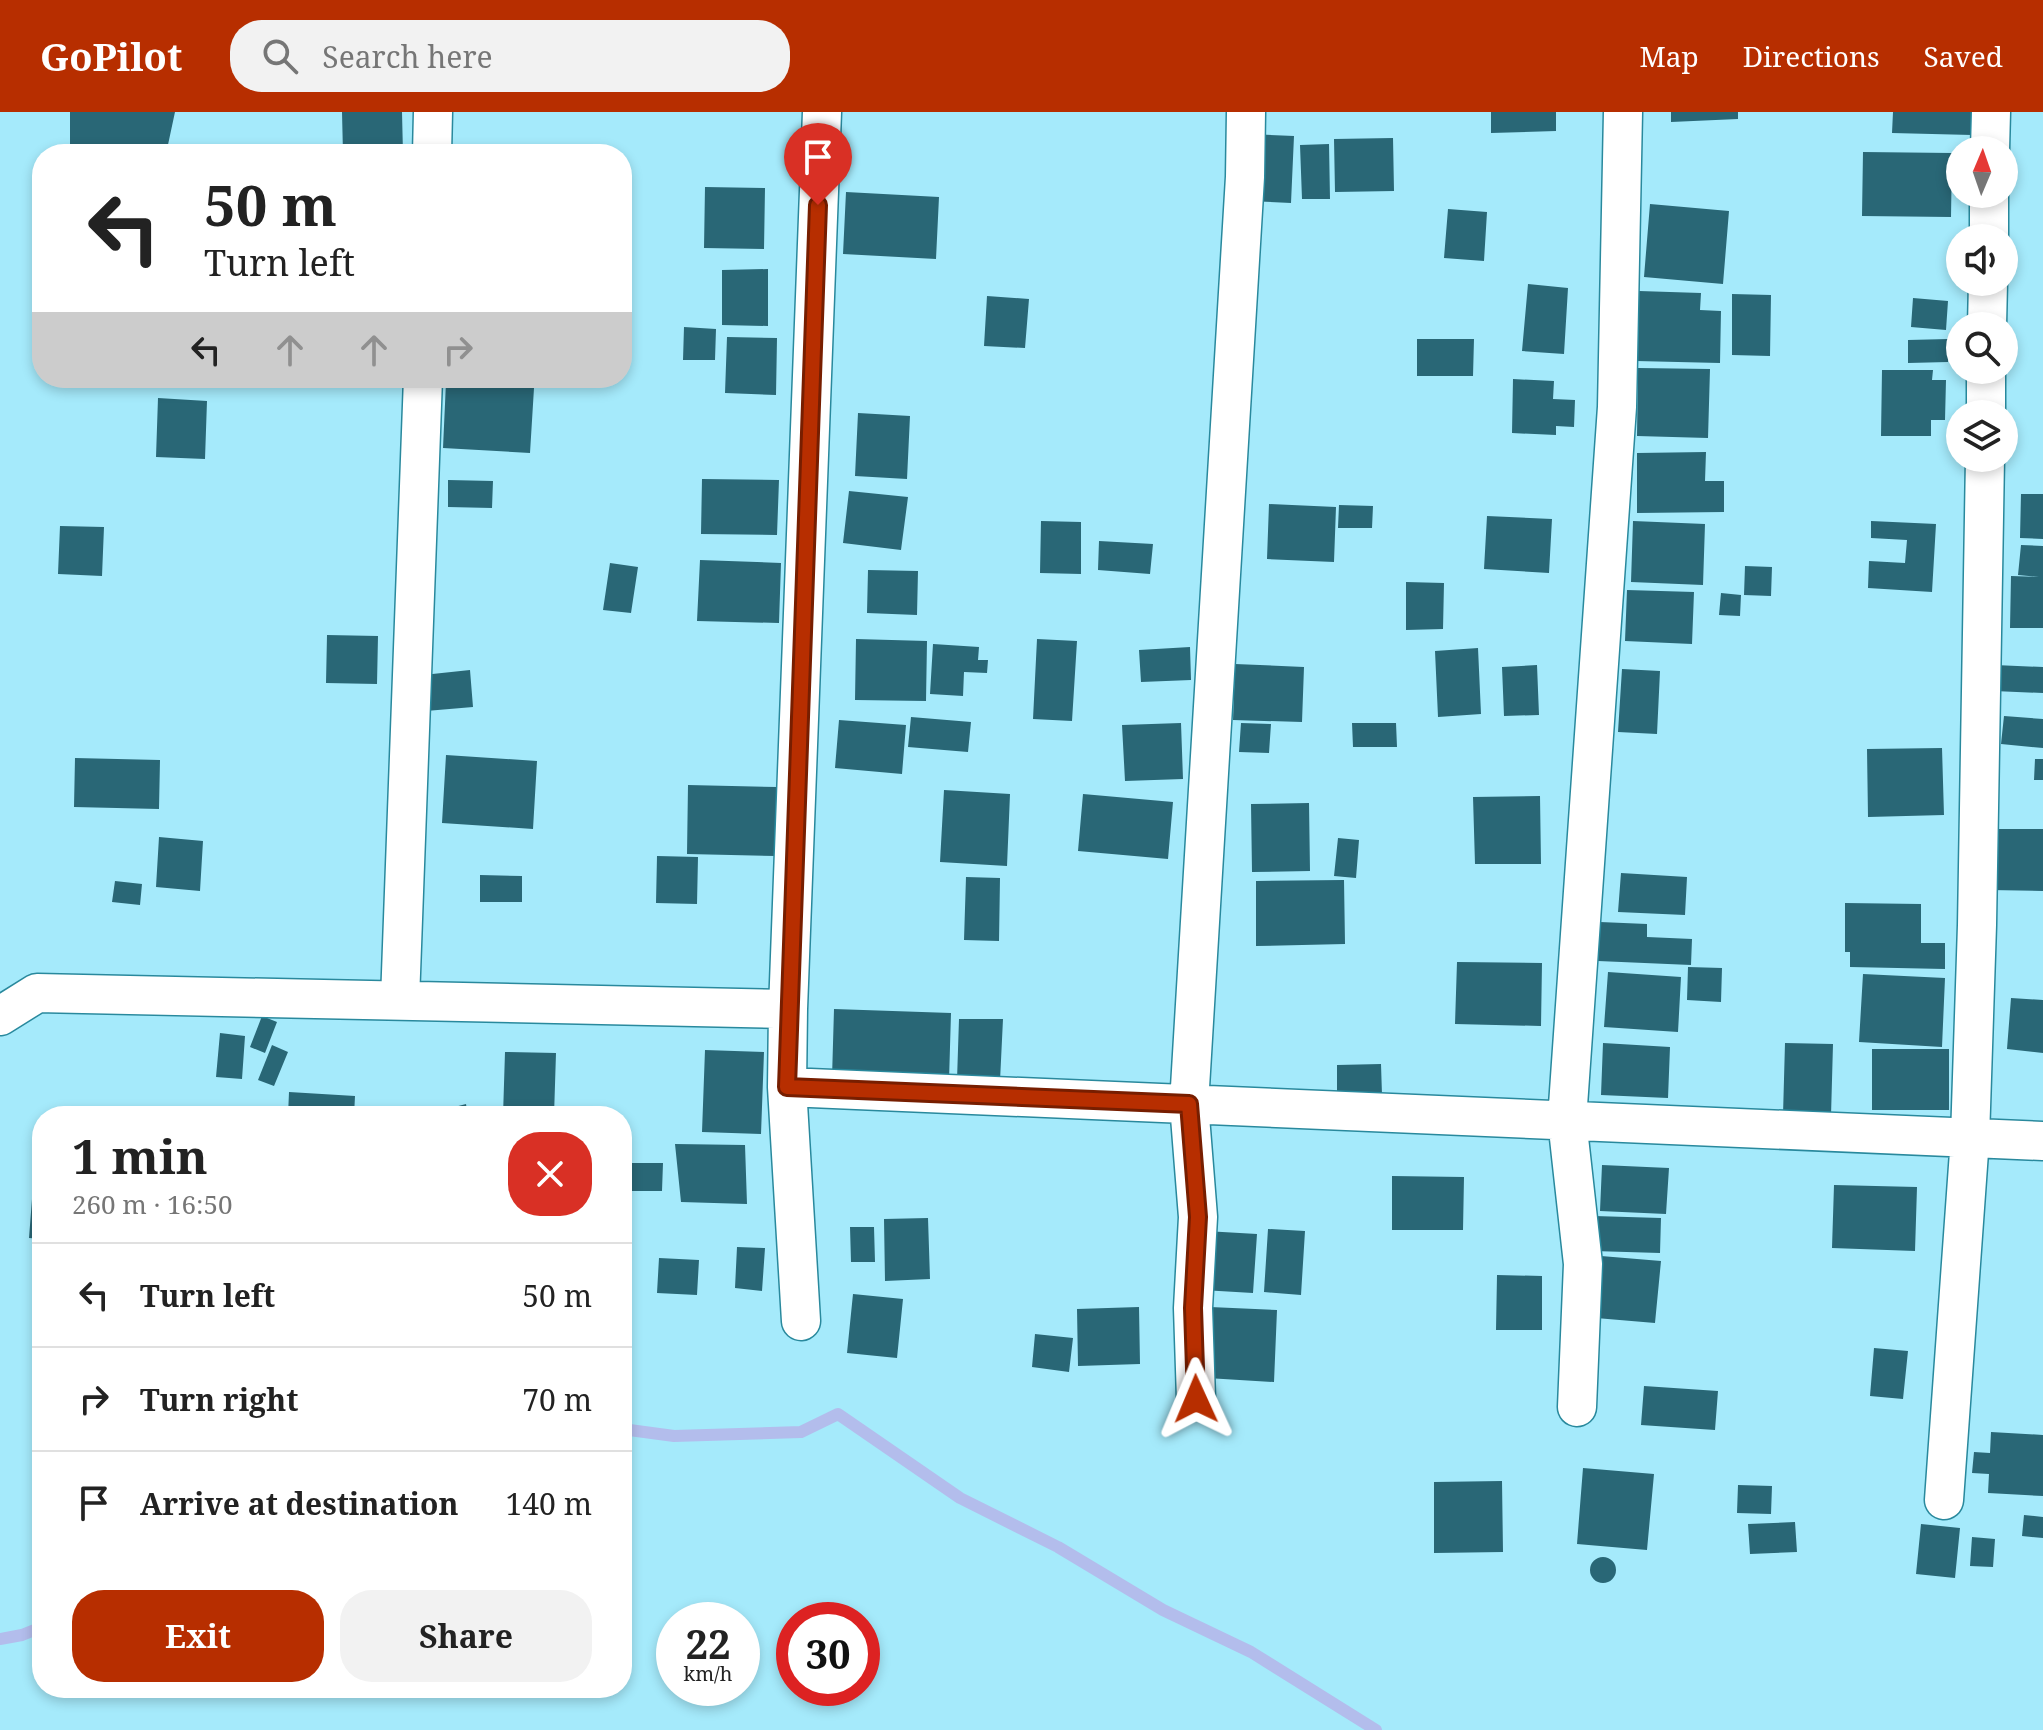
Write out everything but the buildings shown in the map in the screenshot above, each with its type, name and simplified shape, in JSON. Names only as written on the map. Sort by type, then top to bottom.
[{"type":"street","points":[[432,144],[433,112]]},
{"type":"street","points":[[801,1321],[787,1087],[788,1009],[822,112]]},
{"type":"street","points":[[1196,1399],[1193,1308],[1198,1217],[1189,1104],[1245,177],[1246,112]]},
{"type":"street","points":[[1577,1407],[1583,1264],[1567,1120],[1617,407],[1623,112]]},
{"type":"street","points":[[1990,136],[1991,112]]},
{"type":"street","points":[[400,1000],[423,388]]},
{"type":"street","points":[[1944,1500],[1970,1138],[1985,472]]},
{"type":"street","points":[[0,1016],[37,993],[788,1009]]},
{"type":"street","points":[[787,1087],[2043,1141]]},
{"type":"waterway","points":[[632,1430],[674,1436],[801,1432],[838,1414],[960,1498],[1058,1547],[1163,1610],[1251,1652],[1376,1730]]},
{"type":"waterway","points":[[0,1639],[32,1631]]},
{"type":"route","points":[[818,205],[787,1087],[1189,1104],[1198,1217],[1193,1308],[1196,1399]]}]
